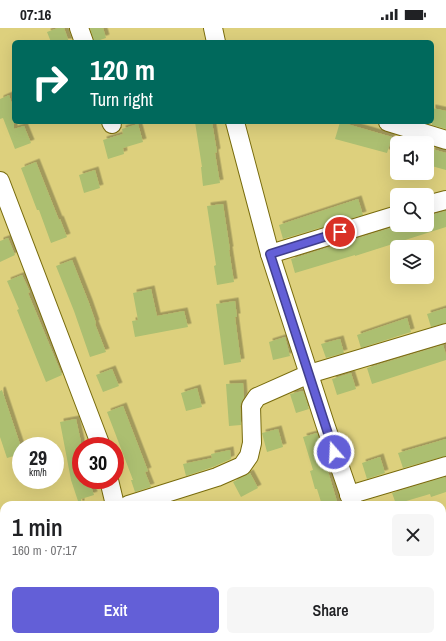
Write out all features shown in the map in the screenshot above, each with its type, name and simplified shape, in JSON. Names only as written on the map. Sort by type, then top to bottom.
[{"type":"street","points":[[80,28],[83,40]]},
{"type":"street","points":[[213,28],[216,40]]},
{"type":"street","points":[[236,124],[270,254],[351,500],[446,466]]},
{"type":"street","points":[[394,124],[446,140]]},
{"type":"street","points":[[0,181],[98,437]]},
{"type":"street","points":[[434,203],[446,200]]},
{"type":"street","points":[[270,254],[390,217]]},
{"type":"street","points":[[141,501],[217,477],[242,466],[248,456],[252,443],[251,406],[257,397],[309,374],[446,333]]},
{"type":"street","points":[[111,489],[114,501]]},
{"type":"building","points":[[58,28],[64,28],[68,40],[50,40],[47,32]]},
{"type":"building","points":[[90,28],[103,28],[106,38],[93,40]]},
{"type":"building","points":[[9,95],[12,104],[12,124],[14,124],[14,129],[24,126],[31,143],[15,149],[3,118],[0,119],[0,99]]},
{"type":"building","points":[[434,108],[446,111],[446,129],[432,125],[434,124]]},
{"type":"building","points":[[138,124],[143,142],[123,148],[124,154],[108,159],[103,140],[123,134],[122,129]]},
{"type":"building","points":[[195,124],[212,124],[220,183],[203,186],[202,167]]},
{"type":"building","points":[[339,124],[347,124],[390,136],[390,143],[387,153],[335,139]]},
{"type":"building","points":[[434,150],[446,153],[446,170],[434,167]]},
{"type":"building","points":[[36,162],[67,237],[51,243],[21,168]]},
{"type":"building","points":[[95,170],[100,188],[84,193],[79,175]]},
{"type":"building","points":[[358,199],[363,215],[283,239],[279,225]]},
{"type":"building","points":[[223,204],[234,282],[217,285],[214,266],[216,265],[207,206]]},
{"type":"building","points":[[446,211],[446,227],[434,231],[434,214]]},
{"type":"building","points":[[390,228],[390,232],[430,232],[405,240],[390,240],[390,245],[295,273],[291,259]]},
{"type":"building","points":[[8,238],[15,255],[0,262],[0,241]]},
{"type":"building","points":[[72,260],[106,352],[90,357],[56,266]]},
{"type":"building","points":[[22,275],[62,375],[46,382],[7,281]]},
{"type":"building","points":[[151,289],[157,316],[184,311],[188,327],[135,337],[132,321],[138,320],[133,293]]},
{"type":"building","points":[[235,301],[237,317],[235,317],[241,362],[224,365],[216,304]]},
{"type":"building","points":[[446,308],[446,323],[431,327],[427,314]]},
{"type":"building","points":[[407,318],[411,332],[361,348],[357,335]]},
{"type":"building","points":[[285,337],[290,356],[273,360],[269,342]]},
{"type":"building","points":[[340,339],[344,353],[326,358],[321,344]]},
{"type":"building","points":[[443,345],[446,360],[372,384],[367,368]]},
{"type":"building","points":[[112,369],[119,386],[103,392],[96,375]]},
{"type":"building","points":[[351,373],[356,389],[337,395],[332,379]]},
{"type":"building","points":[[243,383],[244,397],[240,406],[241,425],[229,426],[226,384]]},
{"type":"building","points":[[197,388],[202,407],[186,411],[181,393]]},
{"type":"building","points":[[2,390],[18,437],[12,437],[12,457],[7,458],[0,437],[0,391]]},
{"type":"building","points":[[303,391],[309,409],[296,413],[290,394]]},
{"type":"building","points":[[123,406],[148,471],[145,472],[151,487],[135,492],[131,480],[133,480],[124,456],[124,437],[117,437],[107,412]]},
{"type":"building","points":[[76,419],[80,437],[72,437],[72,483],[64,437],[60,422]]},
{"type":"building","points":[[278,429],[283,447],[267,452],[262,433]]},
{"type":"building","points":[[317,433],[337,501],[321,501],[317,489],[315,489],[310,471],[313,470],[303,437]]},
{"type":"building","points":[[446,439],[446,456],[403,468],[398,453]]},
{"type":"building","points":[[230,450],[231,459],[186,476],[183,464],[212,458],[211,454]]},
{"type":"building","points":[[380,457],[385,473],[367,479],[362,463]]},
{"type":"building","points":[[250,473],[258,488],[241,497],[233,482]]},
{"type":"building","points":[[445,477],[446,492],[431,497],[430,494],[406,501],[395,501],[392,493]]},
{"type":"building","points":[[74,489],[92,489],[94,495],[78,501]]},
{"type":"route","points":[[334,452],[270,254],[340,232]]}]
